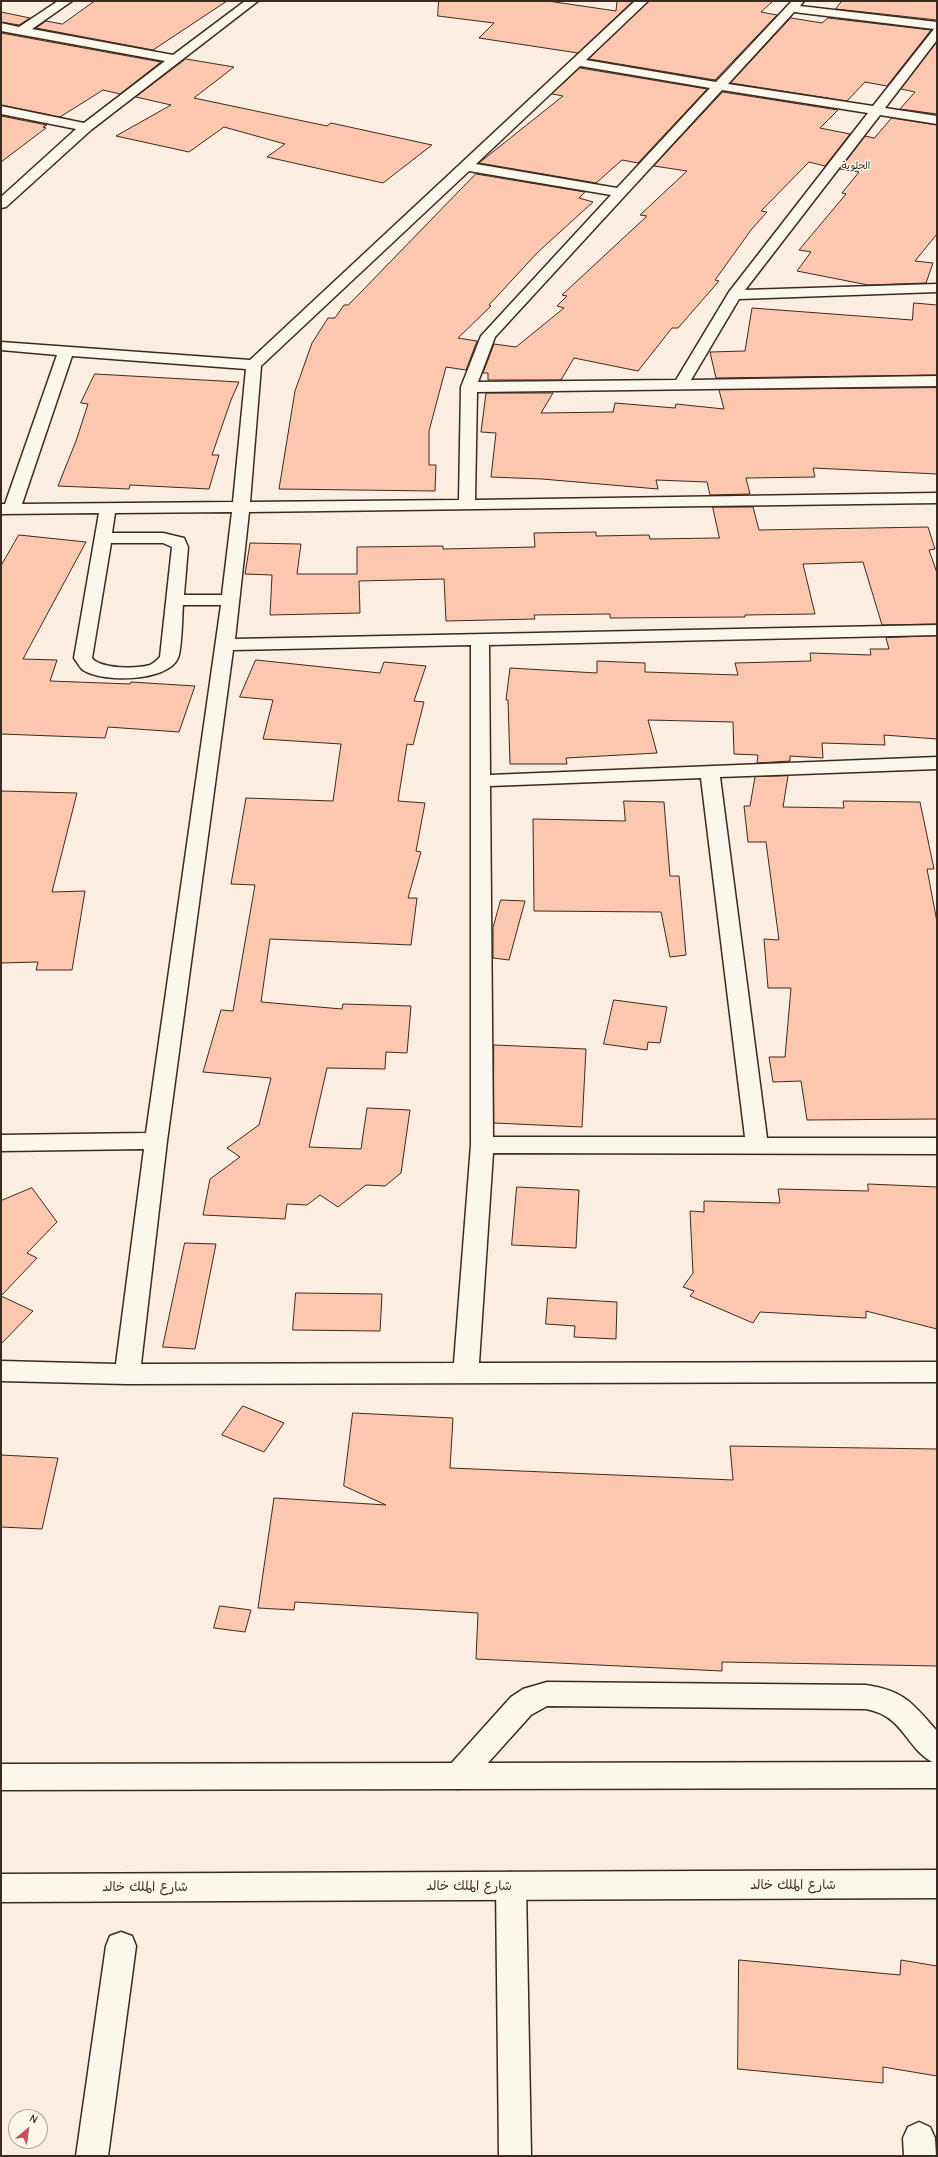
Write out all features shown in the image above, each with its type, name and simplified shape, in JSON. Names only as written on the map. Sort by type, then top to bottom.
[{"type":"street","points":[[22,30],[66,1]]},
{"type":"street","points":[[1,204],[86,127],[252,1]]},
{"type":"street","points":[[127,1374],[156,1141],[225,645],[241,507],[254,365],[642,1]]},
{"type":"street","points":[[467,505],[469,387],[488,336],[794,4],[937,26]]},
{"type":"street","points":[[1,27],[175,59]]},
{"type":"street","points":[[681,384],[734,295],[937,32]]},
{"type":"street","points":[[577,62],[718,86],[937,120]]},
{"type":"street","points":[[1,110],[86,127]]},
{"type":"street","points":[[466,166],[620,193]]},
{"type":"street","points":[[734,295],[937,288]]},
{"type":"street","points":[[1,346],[254,365]]},
{"type":"street","points":[[66,351],[6,509],[467,505],[937,498]]},
{"type":"street","points":[[469,387],[937,381]]},
{"type":"street","points":[[103,538],[163,538],[178,542],[180,547],[169,657],[164,664],[157,668],[145,671],[103,671],[88,666],[83,658],[103,538],[108,508]]},
{"type":"street","points":[[175,600],[230,600]]},
{"type":"street","points":[[225,645],[937,630]]},
{"type":"street","points":[[466,1372],[482,1145],[480,640]]},
{"type":"street","points":[[481,781],[937,763]]},
{"type":"street","points":[[710,772],[757,1146]]},
{"type":"street","points":[[1,1143],[156,1141]]},
{"type":"street","points":[[482,1145],[937,1146]]},
{"type":"street","points":[[1,1371],[127,1374],[937,1372]]},
{"type":"street","points":[[458,1776],[521,1706],[533,1698],[547,1694],[872,1698],[884,1700],[899,1708],[937,1751]]},
{"type":"street","points":[[1,1777],[937,1775]]},
{"type":"street","name":"شارع الملك خالد","points":[[1,1888],[937,1884]]},
{"type":"street","points":[[511,1886],[515,2156]]},
{"type":"street","points":[[92,2156],[121,1946]]},
{"type":"building","points":[[95,1],[227,1],[153,50],[36,28],[46,21],[62,24]]},
{"type":"building","points":[[439,1],[548,1],[616,11],[617,1],[633,1],[578,53],[479,38],[494,23],[438,16]]},
{"type":"building","points":[[649,1],[773,1],[761,12],[777,15],[715,80],[589,59]]},
{"type":"building","points":[[842,1],[937,1],[937,20],[836,9]]},
{"type":"building","points":[[1,12],[30,18],[19,25],[1,22]]},
{"type":"building","points":[[791,18],[822,23],[828,18],[931,30],[887,86],[865,82],[847,101],[731,83]]},
{"type":"building","points":[[1,33],[161,62],[120,94],[103,90],[60,117],[1,105]]},
{"type":"building","points":[[937,42],[937,114],[900,109],[915,92],[901,89]]},
{"type":"building","points":[[186,59],[234,67],[194,98],[327,126],[331,123],[432,145],[383,183],[267,157],[285,144],[224,127],[189,152],[116,136],[171,105],[136,97]]},
{"type":"building","points":[[580,68],[707,89],[638,163],[622,160],[596,183],[479,163],[563,96],[552,94]]},
{"type":"building","points":[[723,92],[838,110],[820,128],[850,134],[825,166],[809,162],[761,211],[767,212],[751,230],[715,280],[719,281],[678,328],[672,328],[638,371],[574,358],[561,380],[488,380],[488,373],[483,373],[494,344],[516,347],[564,308],[557,306],[567,296],[562,295],[647,216],[640,215],[687,171],[654,166]]},
{"type":"building","points":[[1,116],[47,125],[43,127],[46,128],[1,162]]},
{"type":"building","points":[[892,118],[937,125],[937,234],[915,261],[933,263],[926,283],[868,285],[797,271],[811,252],[799,250],[846,194],[842,193],[859,172],[840,169],[865,136],[874,138]]},
{"type":"building","points":[[476,174],[585,192],[579,198],[593,202],[538,252],[489,305],[491,306],[458,338],[477,341],[466,370],[446,367],[429,431],[429,465],[436,465],[435,491],[279,489],[295,391],[312,343],[328,318],[335,318],[344,305],[348,305]]},
{"type":"building","points":[[914,303],[937,305],[937,375],[716,378],[710,352],[745,351],[752,308],[912,320]]},
{"type":"building","points":[[95,374],[239,382],[231,400],[212,455],[219,455],[209,489],[130,485],[129,489],[58,486],[76,441],[88,404],[81,403]]},
{"type":"building","points":[[937,388],[937,474],[813,468],[815,477],[746,478],[750,494],[710,495],[707,482],[656,480],[658,489],[542,479],[491,477],[496,433],[481,432],[486,393],[553,393],[541,413],[613,412],[615,403],[675,408],[676,404],[724,409],[719,390]]},
{"type":"building","points":[[713,507],[753,507],[759,530],[928,527],[935,549],[929,550],[937,573],[937,624],[882,625],[863,562],[803,564],[815,614],[745,615],[745,617],[610,618],[610,614],[534,615],[535,619],[446,621],[444,579],[359,581],[360,613],[270,615],[272,575],[245,574],[250,543],[301,544],[297,574],[357,574],[357,547],[443,546],[443,549],[535,547],[534,533],[596,532],[596,536],[649,535],[650,539],[719,538]]},
{"type":"building","points":[[19,535],[86,542],[23,659],[57,660],[50,681],[130,684],[131,682],[195,686],[179,732],[108,727],[105,738],[1,734],[1,566]]},
{"type":"building","points":[[937,636],[937,739],[884,735],[885,745],[822,743],[823,758],[790,756],[790,761],[757,763],[758,755],[734,754],[733,722],[648,720],[657,753],[566,758],[567,764],[510,764],[508,700],[506,700],[510,668],[597,673],[597,661],[645,663],[645,672],[738,675],[735,663],[811,661],[810,653],[871,655],[870,649],[889,649],[886,638]]},
{"type":"building","points":[[256,660],[380,673],[384,662],[426,666],[414,701],[424,702],[413,745],[407,744],[398,801],[425,803],[416,851],[421,852],[408,898],[417,898],[411,945],[270,939],[261,1002],[342,1009],[343,1004],[411,1006],[407,1053],[386,1052],[385,1069],[327,1068],[309,1147],[361,1149],[367,1108],[410,1110],[401,1173],[385,1186],[366,1185],[338,1207],[320,1195],[307,1205],[287,1204],[285,1219],[203,1215],[210,1179],[240,1157],[227,1148],[259,1125],[271,1078],[203,1072],[221,1010],[233,1011],[255,885],[231,884],[246,798],[333,801],[341,744],[263,739],[273,700],[240,697]]},
{"type":"building","points":[[788,776],[783,807],[844,808],[843,801],[920,802],[934,869],[927,869],[937,922],[937,1119],[807,1120],[801,1081],[773,1082],[769,1057],[785,1057],[791,988],[768,988],[764,939],[779,940],[766,842],[748,842],[744,806],[750,806],[755,777]]},
{"type":"building","points":[[1,791],[77,793],[52,892],[85,891],[72,970],[36,970],[38,962],[1,963]]},
{"type":"building","points":[[624,801],[664,802],[670,876],[679,876],[686,955],[670,957],[661,912],[534,911],[533,819],[625,821]]},
{"type":"building","points":[[501,900],[525,901],[509,960],[493,958],[493,928]]},
{"type":"building","points":[[614,1000],[667,1007],[660,1043],[648,1042],[647,1050],[604,1044]]},
{"type":"building","points":[[494,1045],[586,1049],[582,1127],[494,1123]]},
{"type":"building","points":[[868,1184],[937,1187],[937,1329],[866,1311],[866,1318],[760,1312],[753,1323],[690,1296],[694,1291],[683,1287],[693,1273],[690,1211],[704,1212],[704,1201],[780,1203],[778,1189],[868,1191]]},
{"type":"building","points":[[517,1187],[579,1190],[576,1248],[512,1245]]},
{"type":"building","points":[[32,1188],[57,1222],[27,1253],[37,1258],[1,1296],[1,1201]]},
{"type":"building","points":[[185,1243],[216,1244],[195,1349],[163,1347]]},
{"type":"building","points":[[296,1293],[382,1294],[380,1331],[293,1330]]},
{"type":"building","points":[[1,1296],[33,1311],[1,1344]]},
{"type":"building","points":[[548,1298],[617,1302],[616,1339],[574,1337],[575,1326],[546,1324]]},
{"type":"building","points":[[243,1406],[284,1423],[264,1452],[222,1435]]},
{"type":"building","points":[[353,1413],[453,1418],[450,1468],[733,1480],[730,1446],[937,1449],[937,1666],[722,1662],[722,1671],[476,1659],[478,1613],[295,1602],[294,1610],[258,1608],[274,1498],[386,1505],[344,1486]]},
{"type":"building","points":[[1,1455],[58,1458],[42,1529],[1,1527]]},
{"type":"building","points":[[220,1606],[251,1610],[245,1632],[214,1628]]},
{"type":"building","points":[[739,1960],[900,1975],[901,1960],[937,1966],[937,2076],[883,2067],[883,2083],[738,2069]]},
{"type":"district","name":"الجلوية","points":[[856,166]]}]
